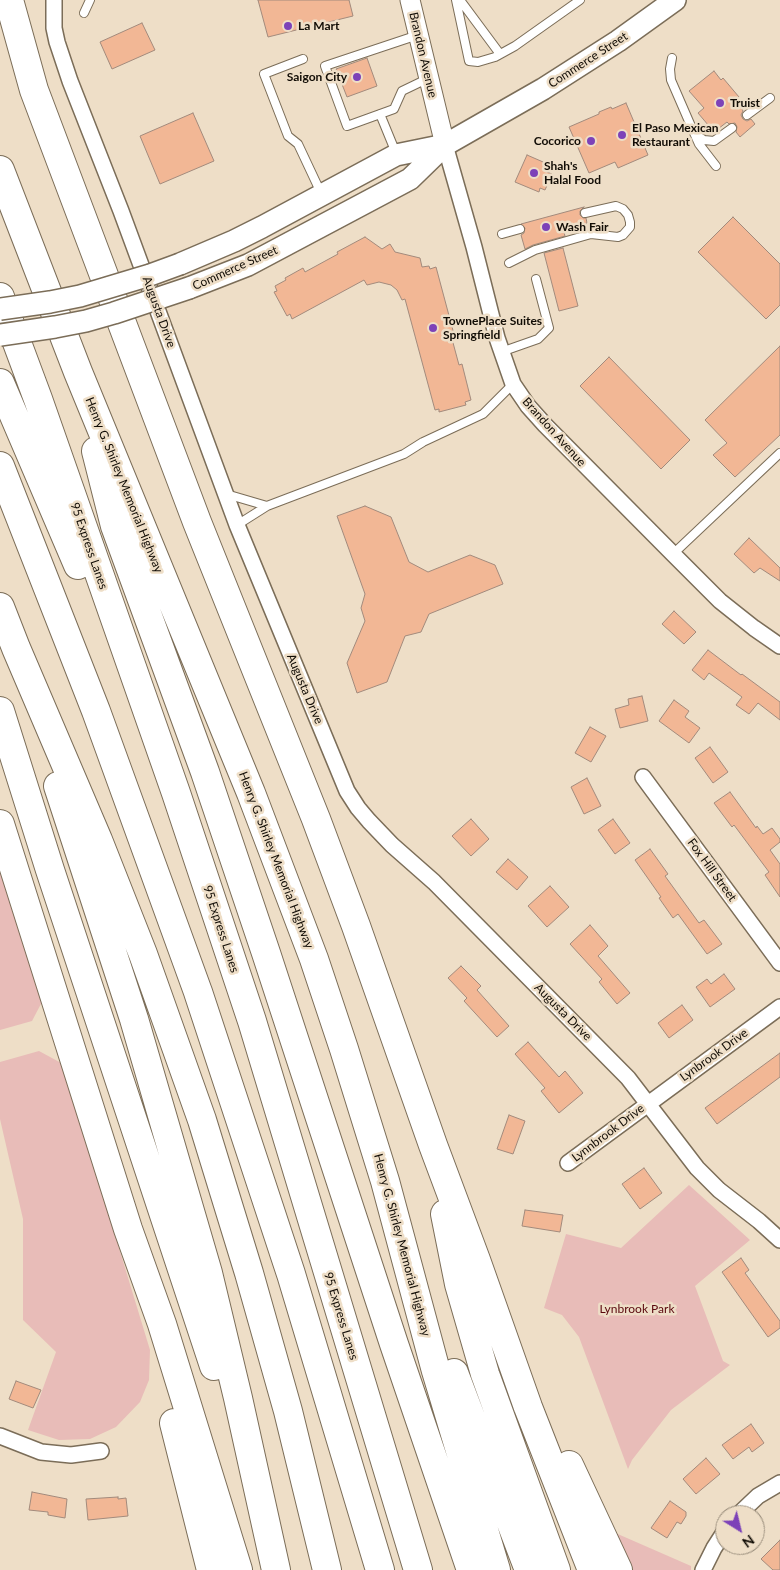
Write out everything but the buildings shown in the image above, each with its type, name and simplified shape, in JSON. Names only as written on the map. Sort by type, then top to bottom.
[{"type":"highway","points":[[9,0],[34,90]]},
{"type":"highway","points":[[0,18],[34,90],[197,522],[316,819],[528,1407],[592,1570]]},
{"type":"highway","name":"Henry G. Shirley Memorial Highway","points":[[0,170],[78,372],[281,869],[344,1049],[385,1181],[436,1371],[496,1570]]},
{"type":"highway","name":"95 Express Lanes","points":[[0,296],[176,793],[252,1021],[418,1570]]},
{"type":"highway","points":[[78,372],[115,526],[205,772],[470,1570]]},
{"type":"highway","points":[[0,383],[176,793]]},
{"type":"highway","points":[[0,466],[103,730],[198,992],[291,1274],[380,1570]]},
{"type":"highway","points":[[0,607],[98,840],[142,954],[202,1120],[238,1235],[288,1411],[327,1570]]},
{"type":"highway","points":[[16,648],[52,769],[134,1019],[205,1263],[238,1398],[276,1570]]},
{"type":"highway","points":[[0,711],[53,880],[226,1402],[269,1541]]},
{"type":"highway","points":[[0,824],[128,1229],[162,1324],[238,1570]]},
{"type":"highway","points":[[433,1145],[459,1284],[488,1382],[556,1570]]},
{"type":"highway","points":[[385,1181],[458,1384],[529,1570]]},
{"type":"highway","points":[[128,1229],[211,1570]]},
{"type":"highway","points":[[476,1260],[548,1421],[618,1570]]},
{"type":"main road","name":"Commerce Street","points":[[0,335],[86,321],[132,308],[248,265],[410,179],[445,145],[544,89],[618,41],[675,0]]},
{"type":"main road","name":"Commerce Street","points":[[0,309],[80,296],[180,264],[234,241],[396,155],[445,145]]},
{"type":"street","name":"Augusta Drive","points":[[54,0],[54,28],[65,65],[122,211],[237,525],[347,791],[358,808],[392,845],[434,882],[628,1078],[698,1168],[719,1190],[780,1240]]},
{"type":"street","name":"Brandon Avenue","points":[[410,0],[445,145],[501,352],[513,384],[528,406],[545,425],[673,554],[720,600],[754,628],[780,646]]},
{"type":"street","name":"Fox Hill Street","points":[[643,777],[780,963]]},
{"type":"street","name":"Lynbrook Drive","points":[[648,1104],[780,1007]]},
{"type":"street","name":"Lynnbrook Drive","points":[[568,1163],[648,1104]]},
{"type":"street","points":[[0,1436],[41,1452],[71,1455],[102,1451]]},
{"type":"street","points":[[749,1505],[758,1496],[780,1483]]},
{"type":"street","points":[[703,1570],[715,1546]]},
{"type":"lane","points":[[84,13],[90,0]]},
{"type":"lane","points":[[458,0],[500,54]]},
{"type":"lane","points":[[458,0],[469,61],[478,62],[515,46],[580,0]]},
{"type":"lane","points":[[418,35],[325,66],[347,126],[394,109],[402,92],[429,78]]},
{"type":"lane","points":[[672,58],[671,80],[699,144],[716,166]]},
{"type":"lane","points":[[303,59],[264,74],[288,136],[298,144],[322,195]]},
{"type":"lane","points":[[747,115],[770,98]]},
{"type":"lane","points":[[380,114],[396,155]]},
{"type":"lane","points":[[694,133],[704,140],[714,142],[732,128]]},
{"type":"lane","points":[[509,262],[535,250],[591,234],[623,235],[630,227],[628,215],[623,209],[616,206],[585,213]]},
{"type":"lane","points":[[502,234],[520,229]]},
{"type":"lane","points":[[501,352],[538,339],[549,328],[536,279]]},
{"type":"lane","points":[[237,525],[267,506],[404,454],[423,442],[483,414],[513,384]]},
{"type":"lane","points":[[673,554],[780,453]]},
{"type":"lane","points":[[225,494],[267,506]]},
{"type":"green space","points":[[0,861],[43,1000],[32,1021],[0,1030]]},
{"type":"green space","points":[[39,1051],[63,1064],[150,1350],[149,1380],[140,1402],[116,1427],[90,1439],[59,1440],[28,1430],[56,1352],[23,1320],[23,1219],[0,1119],[0,1062]]},
{"type":"green space","name":"Lynbrook Park","points":[[689,1185],[750,1240],[695,1286],[723,1361],[730,1365],[671,1410],[632,1460],[628,1469],[579,1337],[562,1315],[544,1308],[566,1234],[621,1248]]},
{"type":"green space","points":[[604,1528],[691,1566],[691,1570],[587,1570]]},
{"type":"place","name":"La Mart","points":[[288,26]]},
{"type":"place","name":"Saigon City","points":[[357,77]]},
{"type":"place","name":"Truist","points":[[720,103]]},
{"type":"place","name":"El Paso Mexican Restaurant","points":[[622,135]]},
{"type":"place","name":"Cocorico","points":[[591,141]]},
{"type":"place","name":"Shah's Halal Food","points":[[534,173]]},
{"type":"place","name":"Wash Fair","points":[[546,227]]},
{"type":"place","name":"TownePlace Suites Springfield","points":[[433,328]]}]
